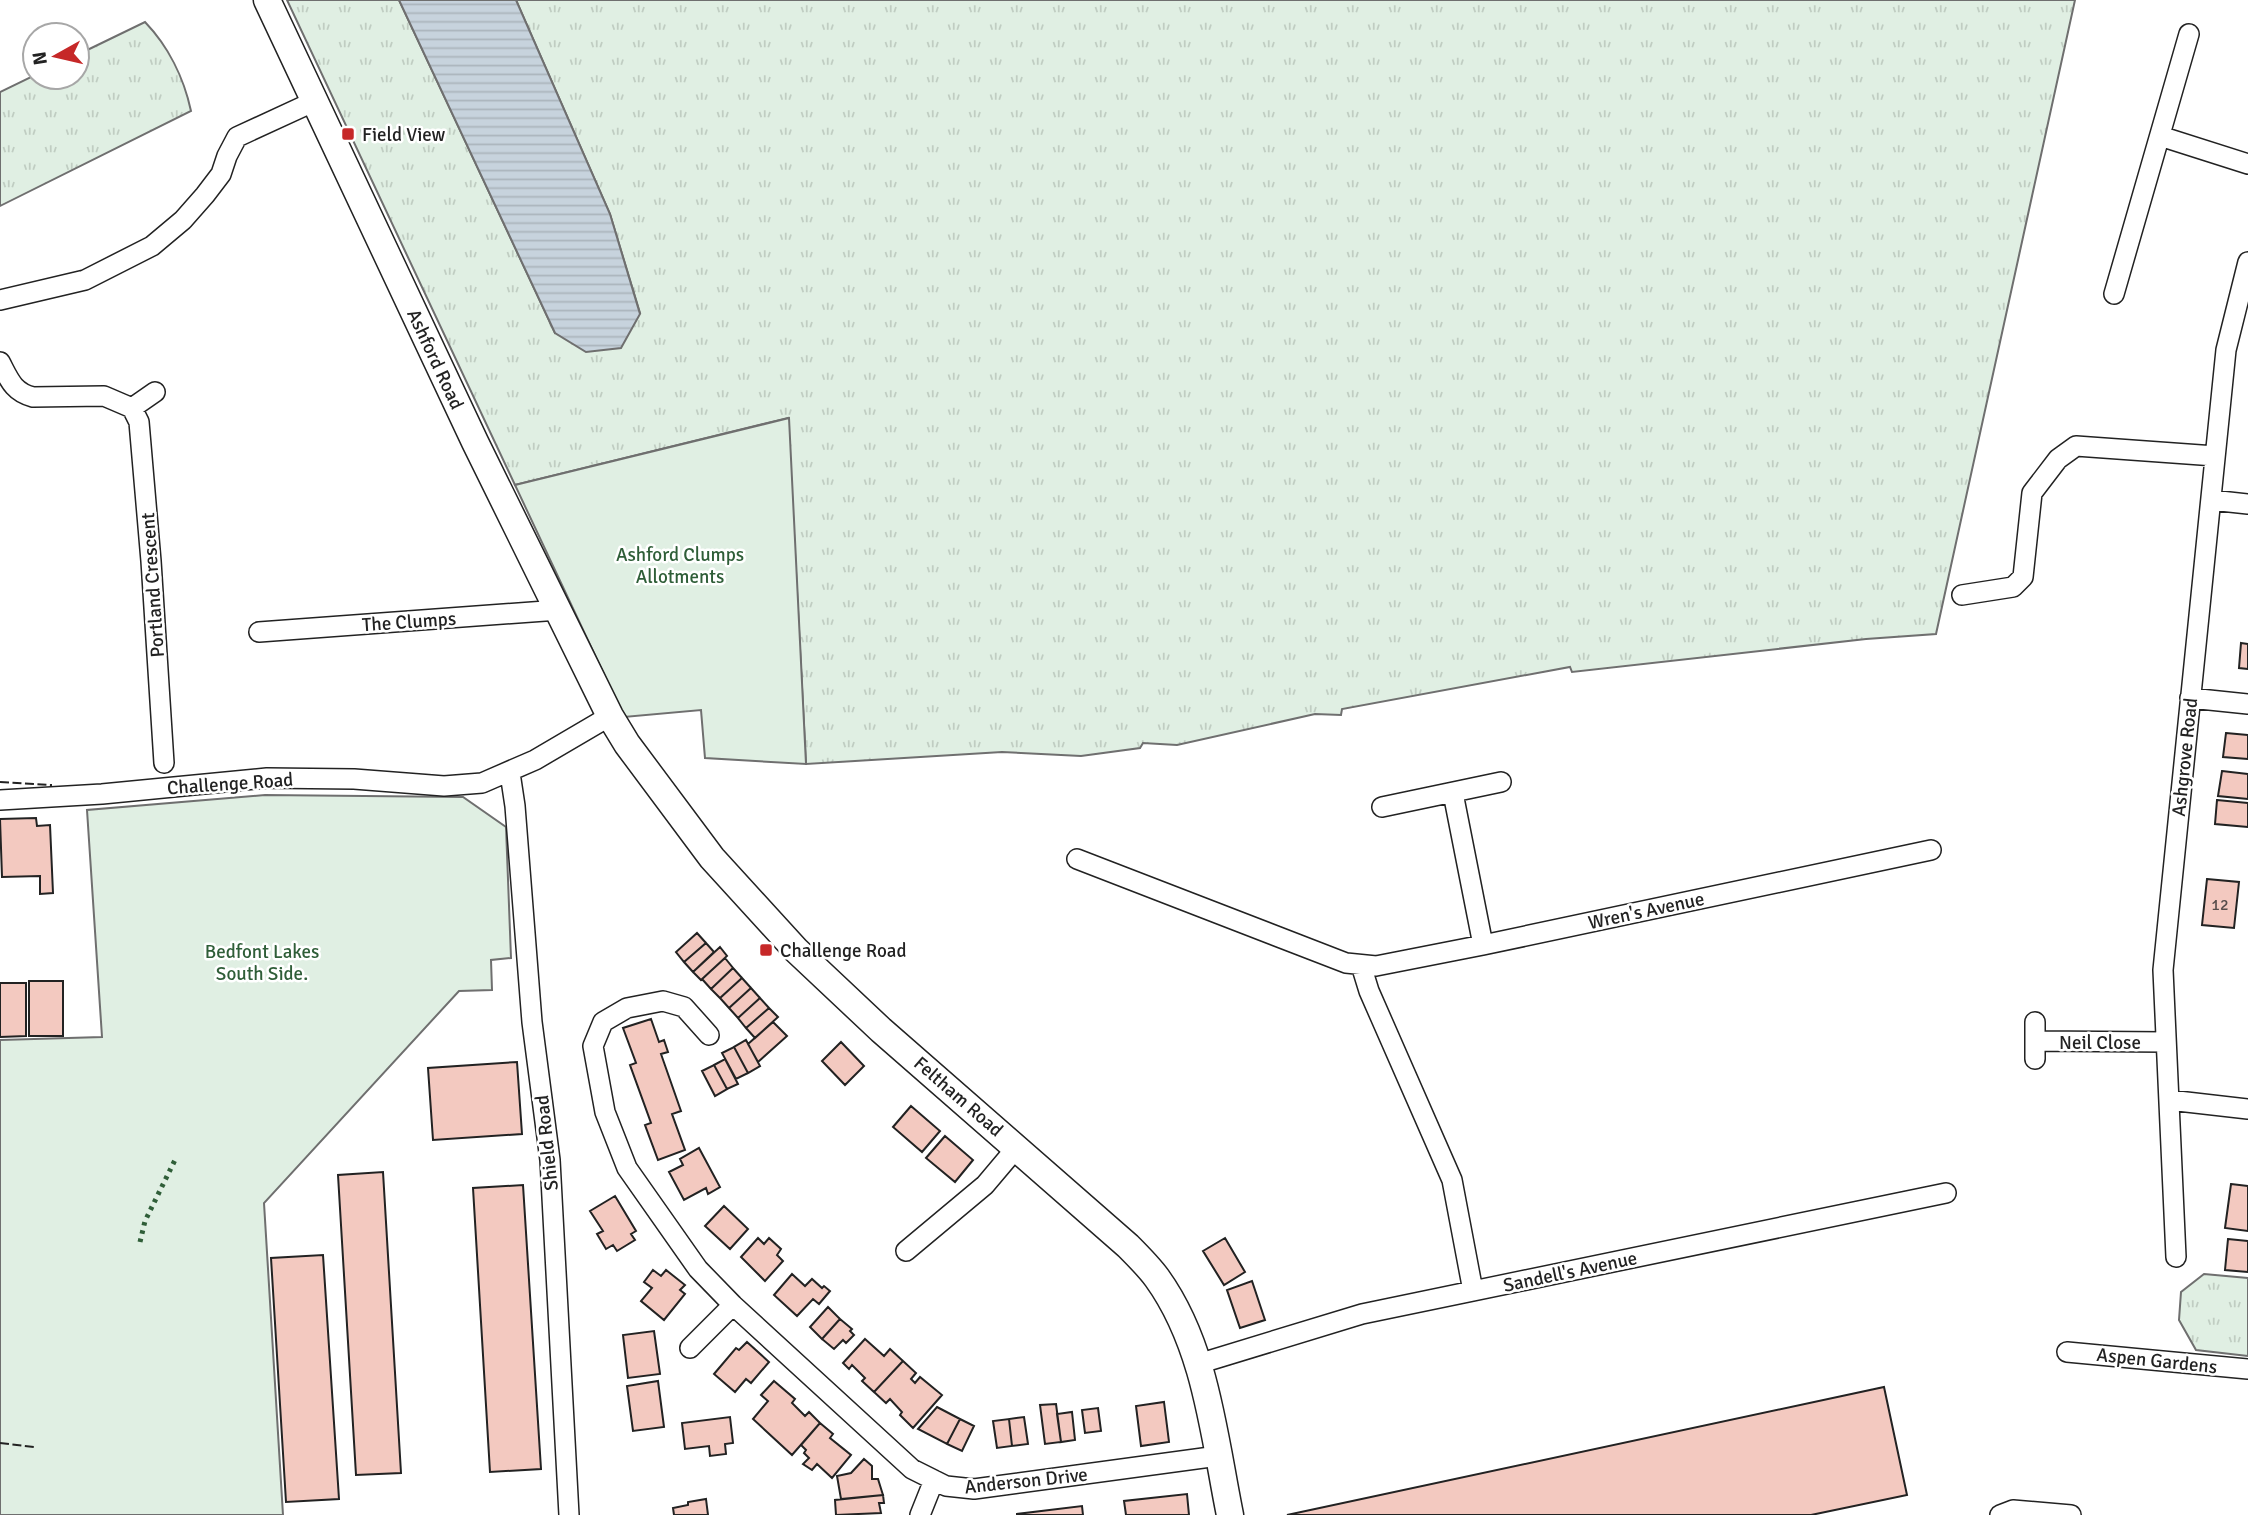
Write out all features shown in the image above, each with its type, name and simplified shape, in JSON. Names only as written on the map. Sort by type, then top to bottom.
[{"type":"main road","name":"Ashford Road","points":[[267,0],[475,442],[610,716]]},
{"type":"main road","name":"Feltham Road","points":[[610,716],[627,744],[712,858],[796,950],[881,1030],[1128,1246],[1157,1277],[1175,1307],[1198,1363],[1230,1515]]},
{"type":"street","points":[[2114,294],[2189,34]]},
{"type":"street","points":[[0,300],[85,279],[152,246],[183,220],[205,195],[221,174],[237,137],[315,101]]},
{"type":"street","points":[[2160,136],[2248,164]]},
{"type":"street","name":"Ashgrove Road","points":[[2176,1257],[2162,970],[2225,350],[2244,295],[2248,262]]},
{"type":"street","points":[[0,362],[12,386],[22,394],[33,397],[104,396],[132,408],[155,392]]},
{"type":"street","name":"Portland Crescent","points":[[132,408],[139,422],[144,471],[164,763]]},
{"type":"street","points":[[1962,595],[2013,587],[2023,577],[2032,493],[2058,458],[2076,446],[2215,456]]},
{"type":"street","points":[[2211,500],[2248,504]]},
{"type":"street","name":"The Clumps","points":[[259,632],[559,610]]},
{"type":"street","points":[[2190,698],[2248,704]]},
{"type":"street","name":"Challenge Road","points":[[0,800],[102,794],[267,778],[354,779],[444,786],[482,783],[535,760],[610,716]]},
{"type":"street","name":"Shield Road","points":[[510,773],[534,1034],[550,1160],[569,1515]]},
{"type":"street","points":[[1382,807],[1501,782]]},
{"type":"street","points":[[1453,793],[1483,946]]},
{"type":"street","name":"Wren's Avenue","points":[[1077,859],[1346,963],[1376,966],[1483,946],[1931,850]]},
{"type":"street","points":[[1361,965],[1369,991],[1452,1180],[1473,1291]]},
{"type":"street","name":"Anderson Drive","points":[[709,1035],[684,1007],[663,1001],[627,1007],[603,1022],[593,1046],[606,1112],[627,1168],[698,1269],[733,1305],[912,1469],[946,1486],[974,1489],[1218,1455]]},
{"type":"street","name":"Neil Close","points":[[2035,1041],[2165,1042]]},
{"type":"street","points":[[2168,1100],[2248,1109]]},
{"type":"street","points":[[906,1251],[985,1185],[1017,1147]]},
{"type":"street","name":"Sandell's Avenue","points":[[1198,1363],[1362,1314],[1946,1193]]},
{"type":"street","points":[[690,1349],[733,1305]]},
{"type":"street","name":"Aspen Gardens","points":[[2067,1352],[2248,1369]]},
{"type":"street","points":[[920,1515],[934,1480]]},
{"type":"street","points":[[2000,1515],[2013,1510],[2071,1515]]},
{"type":"green space","points":[[287,0],[399,0],[555,333],[640,313],[610,214],[516,0],[2075,0],[1936,634],[1866,639],[1572,672],[1570,667],[1342,709],[1341,715],[1315,714],[1177,745],[1143,743],[1140,748],[1081,756],[1002,752],[806,764],[788,418],[515,485]]},
{"type":"green space","points":[[145,22],[174,63],[191,111],[0,206],[0,92],[21,82],[21,91],[91,91],[91,48]]},
{"type":"green space","name":"Ashford Clumps Allotments","points":[[789,418],[806,764],[705,758],[701,710],[624,717],[515,485]]},
{"type":"green space","name":"Bedfont Lakes South Side.","points":[[265,795],[463,797],[506,827],[511,958],[491,960],[492,990],[459,991],[264,1203],[283,1515],[0,1515],[0,1040],[102,1037],[87,810]]},
{"type":"green space","points":[[2204,1274],[2248,1278],[2248,1356],[2196,1350],[2179,1320],[2181,1292]]},
{"type":"shaded area","points":[[399,0],[516,0],[610,214],[640,314],[621,348],[586,352],[555,333]]},
{"type":"building","points":[[2241,643],[2248,644],[2248,669],[2239,668]]},
{"type":"building","points":[[2226,733],[2248,735],[2248,759],[2223,757]]},
{"type":"building","points":[[2222,771],[2248,774],[2248,799],[2218,796]]},
{"type":"building","points":[[2217,800],[2248,803],[2248,827],[2215,824]]},
{"type":"building","points":[[36,818],[37,826],[50,825],[53,893],[40,894],[40,876],[2,877],[0,819]]},
{"type":"building","points":[[2207,879],[2239,882],[2234,928],[2202,925]]},
{"type":"building","points":[[697,933],[706,943],[684,962],[676,952]]},
{"type":"building","points":[[706,943],[714,952],[693,972],[684,962]]},
{"type":"building","points":[[720,947],[727,956],[701,980],[693,972]]},
{"type":"building","points":[[725,958],[733,968],[711,989],[702,979]]},
{"type":"building","points":[[733,968],[742,978],[720,998],[711,989]]},
{"type":"building","points":[[742,978],[751,988],[729,1008],[720,998]]},
{"type":"building","points":[[29,981],[63,981],[63,1036],[29,1036]]},
{"type":"building","points":[[0,983],[26,983],[26,1036],[0,1037]]},
{"type":"building","points":[[751,988],[760,998],[738,1018],[729,1008]]},
{"type":"building","points":[[760,998],[769,1008],[746,1028],[738,1018]]},
{"type":"building","points":[[769,1008],[778,1017],[755,1038],[746,1028]]},
{"type":"building","points":[[651,1019],[659,1042],[664,1040],[668,1052],[661,1054],[681,1111],[672,1114],[685,1150],[658,1160],[645,1125],[651,1123],[630,1065],[636,1063],[623,1028]]},
{"type":"building","points":[[773,1022],[787,1036],[758,1062],[748,1044]]},
{"type":"building","points":[[746,1040],[760,1066],[748,1073],[734,1047]]},
{"type":"building","points":[[841,1042],[864,1066],[845,1085],[822,1061]]},
{"type":"building","points":[[734,1047],[748,1073],[736,1079],[722,1053]]},
{"type":"building","points":[[725,1059],[738,1084],[727,1089],[714,1065]]},
{"type":"building","points":[[517,1062],[522,1134],[433,1140],[428,1068]]},
{"type":"building","points":[[714,1065],[727,1089],[715,1096],[702,1071]]},
{"type":"building","points":[[911,1106],[940,1131],[922,1152],[893,1127]]},
{"type":"building","points":[[945,1136],[973,1160],[955,1182],[926,1158]]},
{"type":"building","points":[[699,1148],[720,1187],[708,1194],[706,1188],[684,1200],[669,1172],[683,1165],[680,1159]]},
{"type":"building","points":[[383,1172],[401,1473],[356,1475],[338,1175]]},
{"type":"building","points":[[2231,1184],[2248,1186],[2248,1231],[2225,1228]]},
{"type":"building","points":[[523,1185],[541,1469],[490,1472],[473,1188]]},
{"type":"building","points":[[615,1196],[636,1231],[631,1234],[635,1240],[617,1251],[613,1245],[606,1249],[597,1234],[603,1231],[590,1211]]},
{"type":"building","points":[[724,1206],[748,1229],[730,1249],[705,1226]]},
{"type":"building","points":[[758,1238],[764,1244],[769,1238],[781,1249],[777,1255],[783,1261],[765,1281],[741,1257]]},
{"type":"building","points":[[1225,1238],[1245,1272],[1224,1285],[1203,1251]]},
{"type":"building","points":[[2228,1239],[2248,1241],[2248,1272],[2225,1270]]},
{"type":"building","points":[[323,1255],[339,1499],[286,1502],[271,1258]]},
{"type":"building","points":[[653,1270],[661,1276],[666,1270],[685,1285],[680,1290],[685,1294],[664,1320],[641,1301],[652,1288],[644,1282]]},
{"type":"building","points":[[792,1274],[805,1286],[812,1279],[830,1291],[819,1304],[813,1299],[797,1316],[774,1295]]},
{"type":"building","points":[[1252,1281],[1265,1320],[1240,1328],[1227,1290]]},
{"type":"building","points":[[828,1307],[840,1319],[822,1339],[810,1327]]},
{"type":"building","points":[[840,1319],[852,1329],[850,1331],[854,1335],[846,1343],[843,1340],[834,1349],[822,1339]]},
{"type":"building","points":[[654,1331],[660,1374],[628,1378],[623,1335]]},
{"type":"building","points":[[865,1339],[884,1356],[890,1349],[903,1361],[874,1392],[862,1381],[865,1378],[852,1365],[849,1369],[843,1363]]},
{"type":"building","points":[[747,1342],[769,1362],[751,1383],[746,1379],[735,1392],[714,1374],[736,1348],[739,1350]]},
{"type":"building","points":[[903,1361],[916,1373],[911,1379],[915,1383],[920,1377],[942,1395],[913,1428],[900,1415],[902,1412],[890,1399],[886,1403],[874,1392]]},
{"type":"building","points":[[658,1381],[664,1427],[633,1431],[627,1386]]},
{"type":"building","points":[[774,1381],[795,1399],[792,1403],[805,1416],[809,1412],[820,1423],[792,1455],[753,1419],[768,1401],[761,1395]]},
{"type":"building","points":[[1884,1387],[1907,1495],[1811,1515],[1287,1515]]},
{"type":"building","points":[[1164,1402],[1169,1442],[1141,1446],[1136,1406]]},
{"type":"building","points":[[1056,1404],[1061,1442],[1045,1444],[1040,1405]]},
{"type":"building","points":[[937,1407],[960,1419],[947,1444],[918,1429]]},
{"type":"building","points":[[1098,1408],[1101,1431],[1085,1433],[1082,1410]]},
{"type":"building","points":[[1072,1412],[1075,1440],[1061,1442],[1057,1414]]},
{"type":"building","points":[[730,1417],[733,1443],[725,1444],[726,1454],[710,1456],[709,1446],[685,1449],[682,1423]]},
{"type":"building","points":[[1024,1417],[1028,1444],[1012,1446],[1009,1419]]},
{"type":"building","points":[[960,1419],[974,1426],[962,1451],[947,1444]]},
{"type":"building","points":[[1009,1419],[1012,1446],[997,1448],[993,1421]]},
{"type":"building","points":[[820,1423],[833,1434],[830,1438],[851,1455],[832,1478],[817,1464],[812,1470],[803,1464],[809,1458],[801,1445]]},
{"type":"building","points":[[864,1459],[872,1466],[872,1479],[878,1479],[883,1495],[841,1499],[837,1476],[851,1473]]},
{"type":"building","points":[[1187,1494],[1189,1515],[1126,1515],[1124,1501]]},
{"type":"building","points":[[883,1495],[884,1503],[879,1503],[881,1513],[836,1515],[835,1500]]},
{"type":"building","points":[[706,1499],[708,1515],[674,1515],[673,1508]]},
{"type":"building","points":[[1082,1506],[1083,1515],[1017,1515],[1017,1514]]},
{"type":"hedge","points":[[140,1242],[145,1221],[175,1160]]},
{"type":"fence","points":[[0,782],[52,785]]},
{"type":"fence","points":[[0,1443],[34,1447]]},
{"type":"place","name":"Field View","points":[[348,134]]},
{"type":"place","name":"Challenge Road","points":[[766,950]]}]
